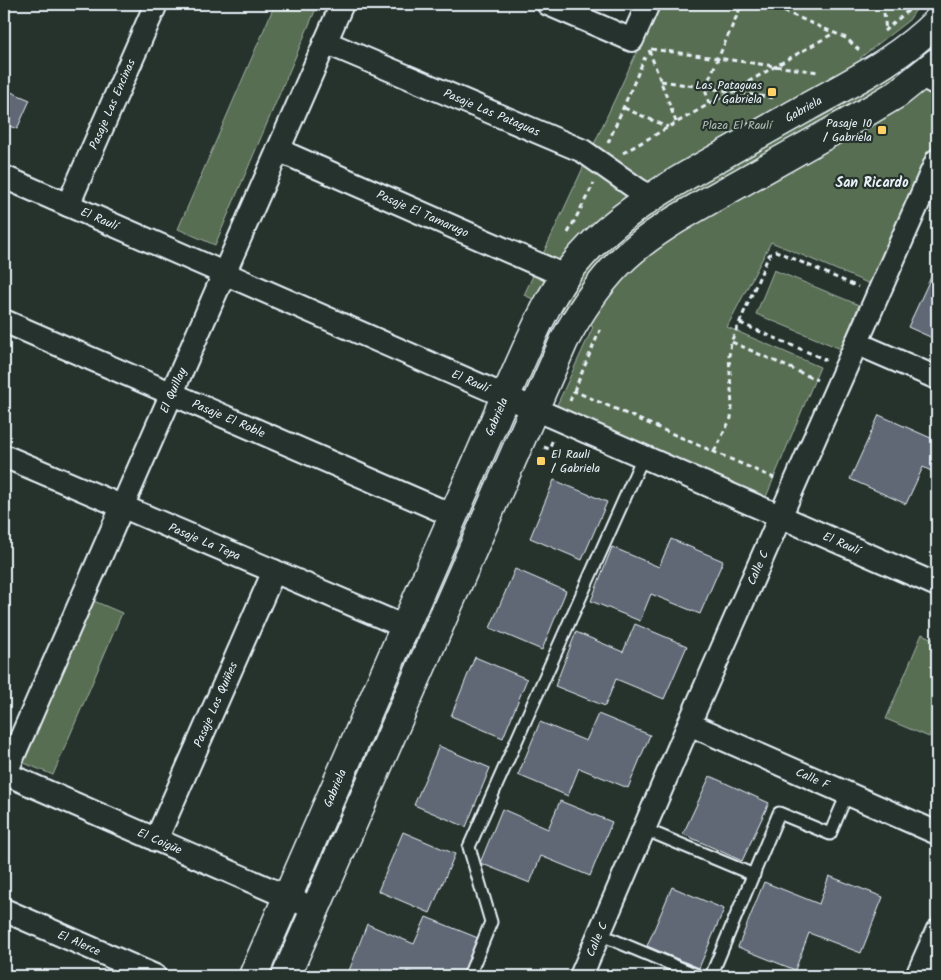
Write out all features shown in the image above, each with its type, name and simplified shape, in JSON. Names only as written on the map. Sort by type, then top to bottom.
[{"type":"street","name":"Pasaje Las Encinas","points":[[68,206],[156,4]]},
{"type":"street","name":"El Quillay","points":[[4,774],[342,4]]},
{"type":"street","points":[[548,4],[644,43],[648,4]]},
{"type":"street","name":"Gabriela","points":[[253,976],[537,326],[565,276],[601,235],[625,215],[685,176],[875,69],[912,44],[937,21]]},
{"type":"street","name":"Pasaje Las Pataguas","points":[[326,42],[583,152],[650,198]]},
{"type":"street","points":[[286,976],[564,342],[600,283],[640,245],[698,207],[932,74]]},
{"type":"street","name":"Pasaje El Tamarugo","points":[[278,150],[565,276]]},
{"type":"street","name":"Calle C","points":[[581,976],[688,724],[937,160]]},
{"type":"street","name":"El Raulí","points":[[4,177],[937,585]]},
{"type":"street","name":"Pasaje El Roble","points":[[4,321],[454,516]]},
{"type":"street","points":[[856,343],[937,378]]},
{"type":"street","name":"Pasaje La Tepa","points":[[4,456],[405,627]]},
{"type":"street","name":"Pasaje Los Quiñes","points":[[156,840],[274,571]]},
{"type":"street","name":"Calle F","points":[[688,724],[937,834]]},
{"type":"street","name":"El Coigüe","points":[[4,774],[315,909]]},
{"type":"street","name":"El Alerce","points":[[4,910],[155,976]]},
{"type":"street","points":[[917,976],[937,931]]},
{"type":"lane","points":[[468,976],[491,922],[469,847],[643,457]]},
{"type":"lane","points":[[711,976],[779,812],[830,834],[847,794]]},
{"type":"lane","points":[[644,829],[754,874]]},
{"type":"lane","points":[[599,934],[698,976]]},
{"type":"path","points":[[709,104],[705,88],[742,4]]},
{"type":"path","points":[[767,4],[846,38],[859,50]]},
{"type":"path","points":[[602,165],[834,33]]},
{"type":"path","points":[[644,43],[718,59],[821,73]]},
{"type":"path","points":[[644,43],[676,122]]},
{"type":"path","points":[[567,234],[602,165],[602,156],[624,108],[644,43]]},
{"type":"path","points":[[661,81],[777,99]]},
{"type":"path","points":[[624,108],[669,127]]},
{"type":"path","points":[[714,452],[730,418],[732,407],[729,356],[731,342],[769,255],[776,251],[877,295]]},
{"type":"path","points":[[574,391],[604,322]]},
{"type":"path","points":[[740,323],[845,368]]},
{"type":"path","points":[[731,342],[836,388]]},
{"type":"green space","points":[[275,4],[318,4],[215,245],[178,229]]},
{"type":"green space","name":"Plaza El Raulí","points":[[659,4],[920,4],[909,20],[860,58],[937,95],[937,138],[870,284],[771,242],[727,327],[820,367],[766,497],[556,407],[593,327],[524,295]]},
{"type":"green space","points":[[774,270],[859,305],[841,349],[756,314]]},
{"type":"green space","points":[[87,598],[122,613],[53,775],[17,760]]},
{"type":"green space","points":[[922,634],[937,641],[937,719],[929,737],[886,719]]},
{"type":"building","points":[[4,89],[30,100],[17,129],[4,124]]},
{"type":"building","points":[[937,264],[937,340],[908,327]]},
{"type":"building","points":[[879,415],[933,439],[937,430],[937,474],[923,467],[906,504],[850,479]]},
{"type":"building","points":[[554,480],[607,502],[582,560],[530,538]]},
{"type":"building","points":[[671,539],[723,561],[700,614],[651,594],[640,621],[591,601],[612,547],[659,567]]},
{"type":"building","points":[[515,569],[566,591],[542,650],[490,628]]},
{"type":"building","points":[[635,624],[687,646],[664,699],[616,679],[605,706],[555,686],[576,632],[623,652]]},
{"type":"building","points":[[475,657],[527,679],[503,738],[451,716]]},
{"type":"building","points":[[598,714],[650,735],[628,788],[579,768],[568,796],[518,775],[540,722],[586,741]]},
{"type":"building","points":[[439,746],[490,768],[466,827],[414,805]]},
{"type":"building","points":[[710,776],[769,803],[742,861],[683,834]]},
{"type":"building","points":[[560,801],[612,822],[590,876],[541,856],[530,883],[480,863],[502,809],[548,829]]},
{"type":"building","points":[[403,832],[455,854],[430,913],[378,891]]},
{"type":"building","points":[[829,876],[883,897],[861,953],[809,933],[795,970],[738,947],[764,882],[819,904]]},
{"type":"building","points":[[672,887],[724,909],[699,968],[647,946]]},
{"type":"building","points":[[426,917],[478,938],[462,976],[419,976],[407,971],[405,976],[347,976],[367,924],[414,944]]},
{"type":"place","name":"Las Pataguas / Gabriela","points":[[772,92]]},
{"type":"place","name":"Pasaje 10 / Gabriela","points":[[882,130]]},
{"type":"place","name":"El Rauli / Gabriela","points":[[541,461]]},
{"type":"district","name":"San Ricardo","points":[[872,182]]}]
